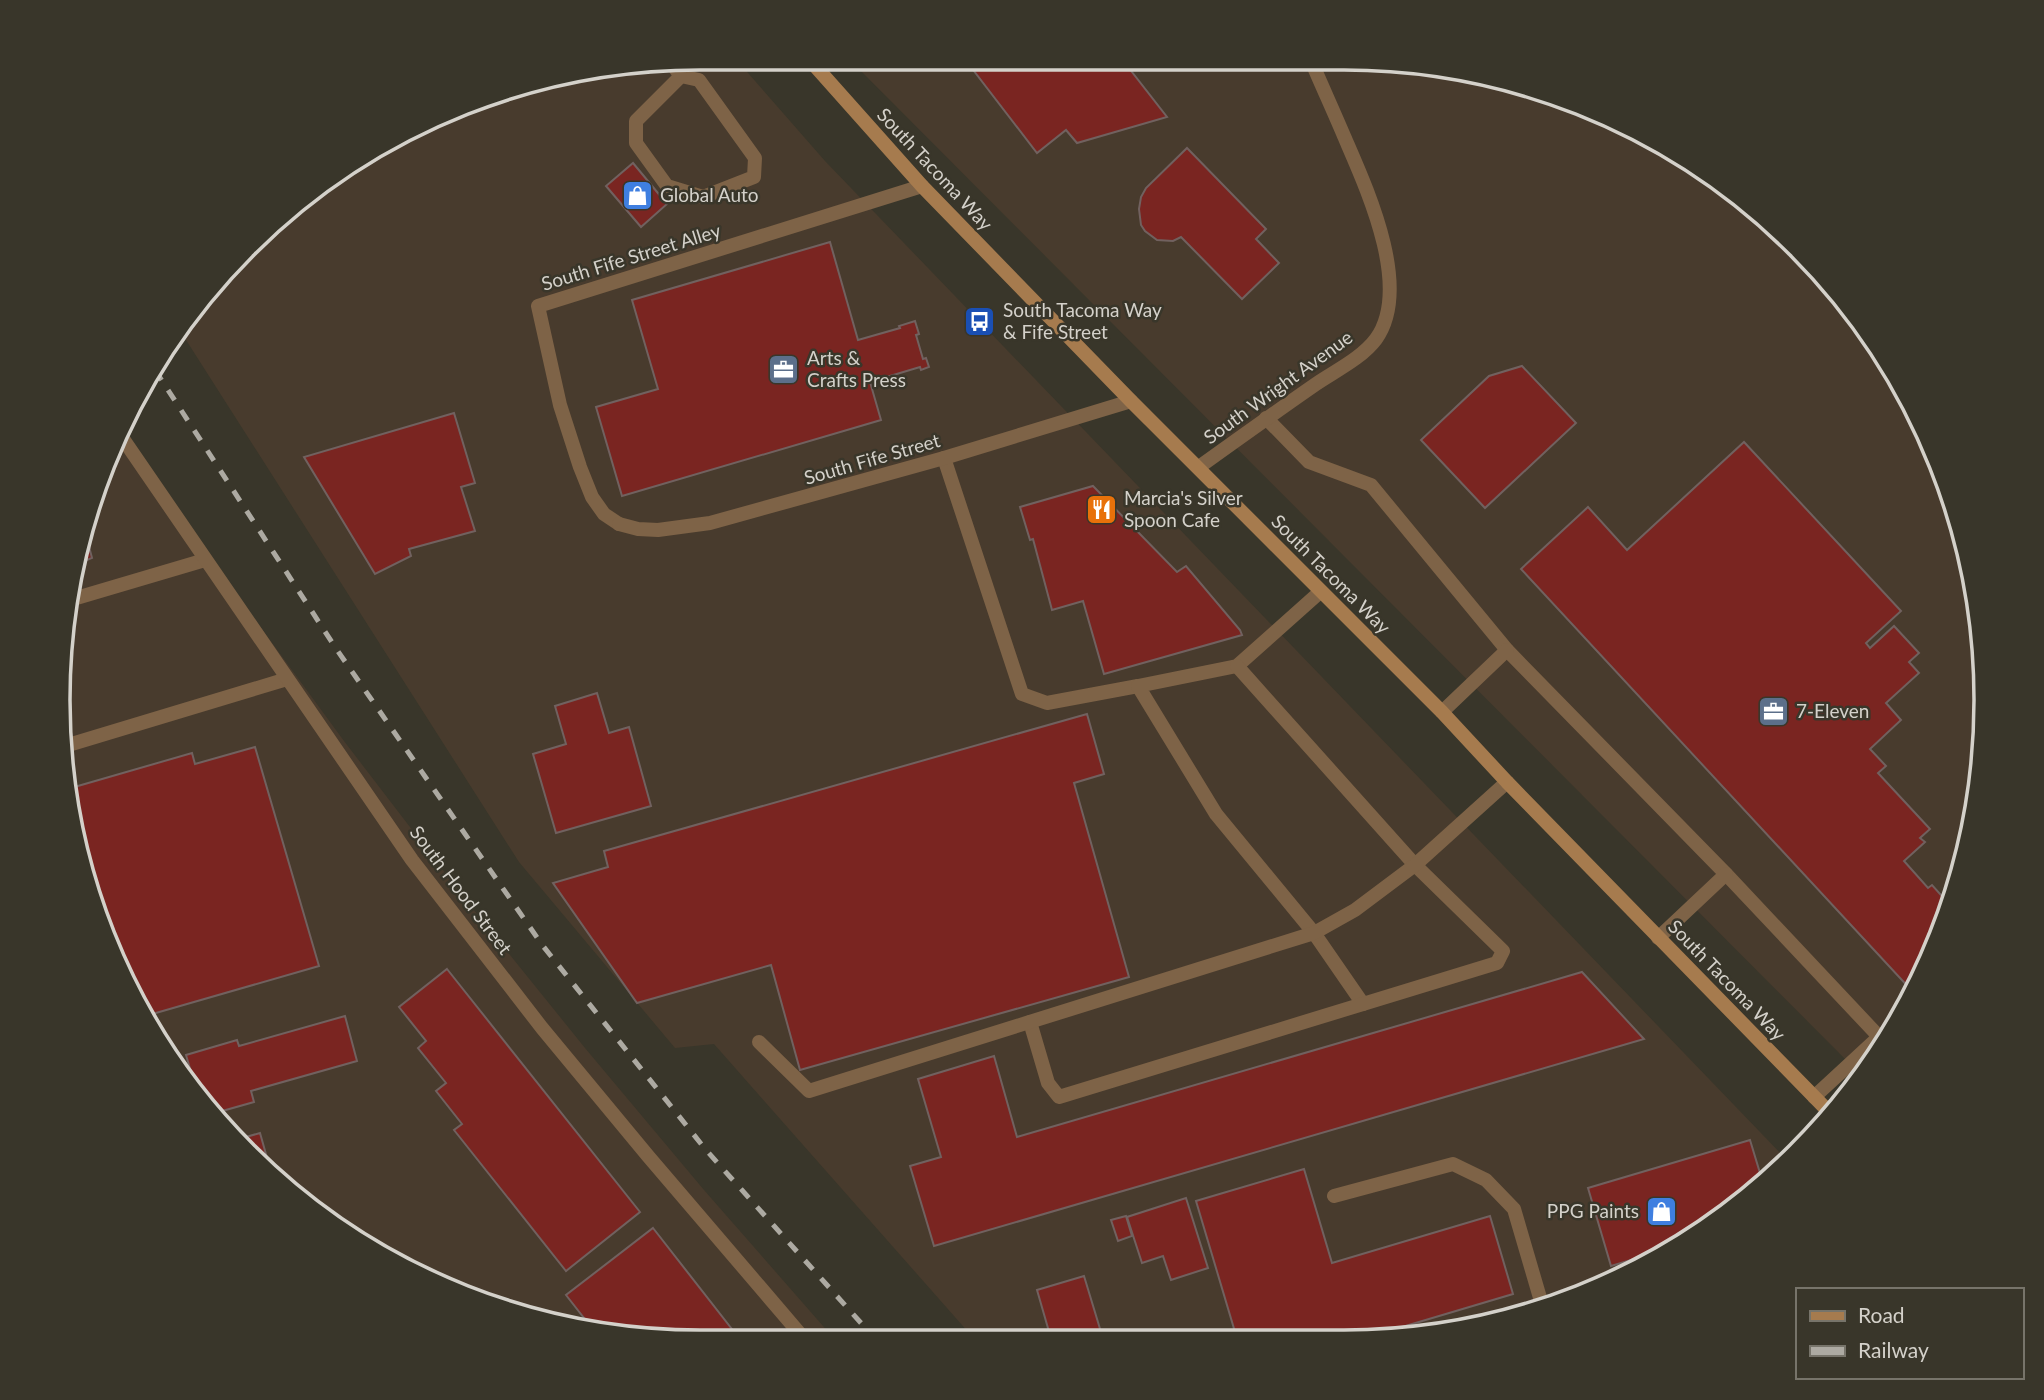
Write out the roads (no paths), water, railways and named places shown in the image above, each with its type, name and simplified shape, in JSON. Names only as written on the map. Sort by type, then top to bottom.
[{"type":"main road","name":"South Tacoma Way","points":[[819,70],[922,186],[1131,401],[1442,712],[1824,1108]]},
{"type":"street","name":"South Wright Avenue","points":[[1199,467],[1360,354],[1374,341],[1388,307],[1386,252],[1379,224],[1363,179],[1315,70]]},
{"type":"street","points":[[677,71],[681,76],[699,80],[755,158],[754,177],[703,197],[667,186],[651,165],[636,143],[636,121],[681,76]]},
{"type":"street","name":"South Fife Street Alley","points":[[619,524],[604,514],[592,497],[580,467],[560,405],[538,306],[922,186]]},
{"type":"street","name":"South Fife Street","points":[[619,524],[638,529],[659,530],[710,523],[944,458],[1131,401]]},
{"type":"street","points":[[1266,418],[1309,462],[1371,485],[1507,650],[1726,874],[1877,1035]]},
{"type":"street","name":"South Hood Street","points":[[125,442],[412,860],[542,1028],[797,1330]]},
{"type":"street","points":[[944,458],[1022,694],[1047,703],[1237,666],[1320,592]]},
{"type":"street","points":[[79,597],[205,559]]},
{"type":"street","points":[[1442,712],[1507,650]]},
{"type":"street","points":[[1030,1022],[1048,1083],[1059,1097],[1497,963],[1503,951],[1415,865],[1237,666]]},
{"type":"street","points":[[71,744],[287,679]]},
{"type":"street","points":[[1138,686],[1216,814],[1314,933],[1363,1004]]},
{"type":"street","points":[[759,1042],[809,1091],[1314,933],[1355,910],[1415,865],[1507,782]]},
{"type":"street","points":[[1658,938],[1726,874]]},
{"type":"street","points":[[1814,1097],[1865,1054]]},
{"type":"street","points":[[1334,1196],[1452,1164],[1486,1180],[1514,1209],[1540,1299]]},
{"type":"railway","points":[[159,377],[337,650],[543,946],[706,1150],[867,1330]]},
{"type":"place","name":"Global Auto","points":[[637,195]]},
{"type":"place","name":"South Tacoma Way & Fife Street","points":[[980,321]]},
{"type":"place","name":"Arts & Crafts Press","points":[[784,369]]},
{"type":"place","name":"Marcia's Silver Spoon Cafe","points":[[1101,509]]},
{"type":"place","name":"7-Eleven","points":[[1773,711]]},
{"type":"place","name":"PPG Paints","points":[[1662,1211]]}]
